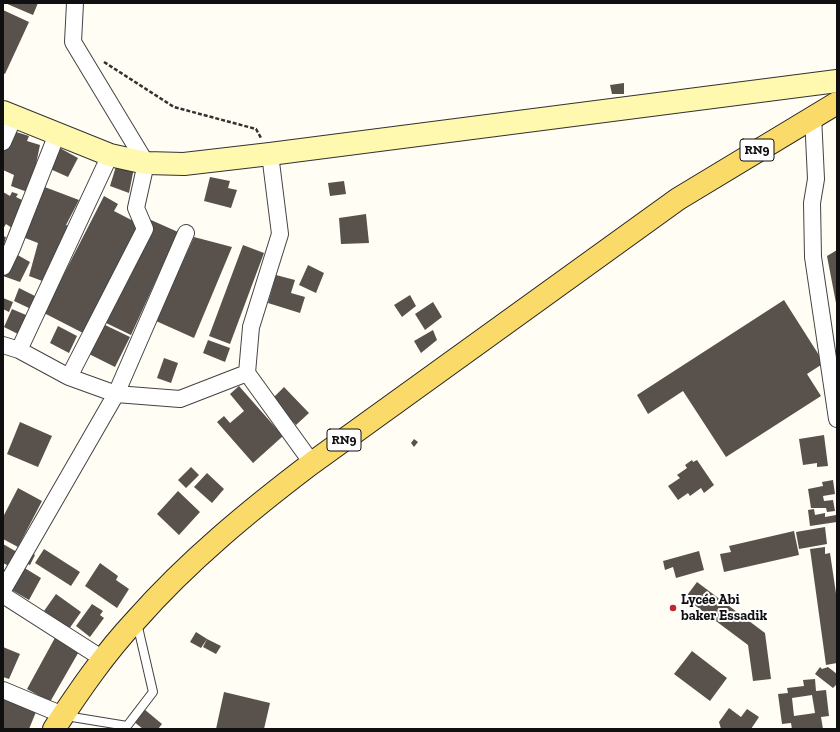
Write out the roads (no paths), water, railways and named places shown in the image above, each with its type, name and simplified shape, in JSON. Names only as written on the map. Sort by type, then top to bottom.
[{"type":"main road","name":"RN9","points":[[59,722],[103,659],[136,620],[178,576],[256,507],[312,463],[678,199],[813,116],[837,103]]},
{"type":"street","points":[[70,377],[145,229],[136,208],[146,163],[73,42],[74,3]]},
{"type":"street","points":[[3,142],[8,115],[110,155],[146,163],[184,164],[837,81]]},
{"type":"street","points":[[813,116],[816,179],[812,203],[813,257],[837,419]]},
{"type":"street","points":[[3,267],[57,134]]},
{"type":"street","points":[[270,154],[280,234],[251,327],[247,373],[312,463]]},
{"type":"street","points":[[19,350],[110,155]]},
{"type":"street","points":[[3,590],[116,394],[186,233]]},
{"type":"street","points":[[3,344],[19,350],[70,377],[116,394],[180,399],[247,373]]},
{"type":"street","points":[[3,595],[103,659]]},
{"type":"street","points":[[3,690],[59,722]]},
{"type":"lane","points":[[59,722],[127,726],[154,692],[136,620]]},
{"type":"place","name":"Lycée Abi baker Essadik","points":[[673,608]]}]
